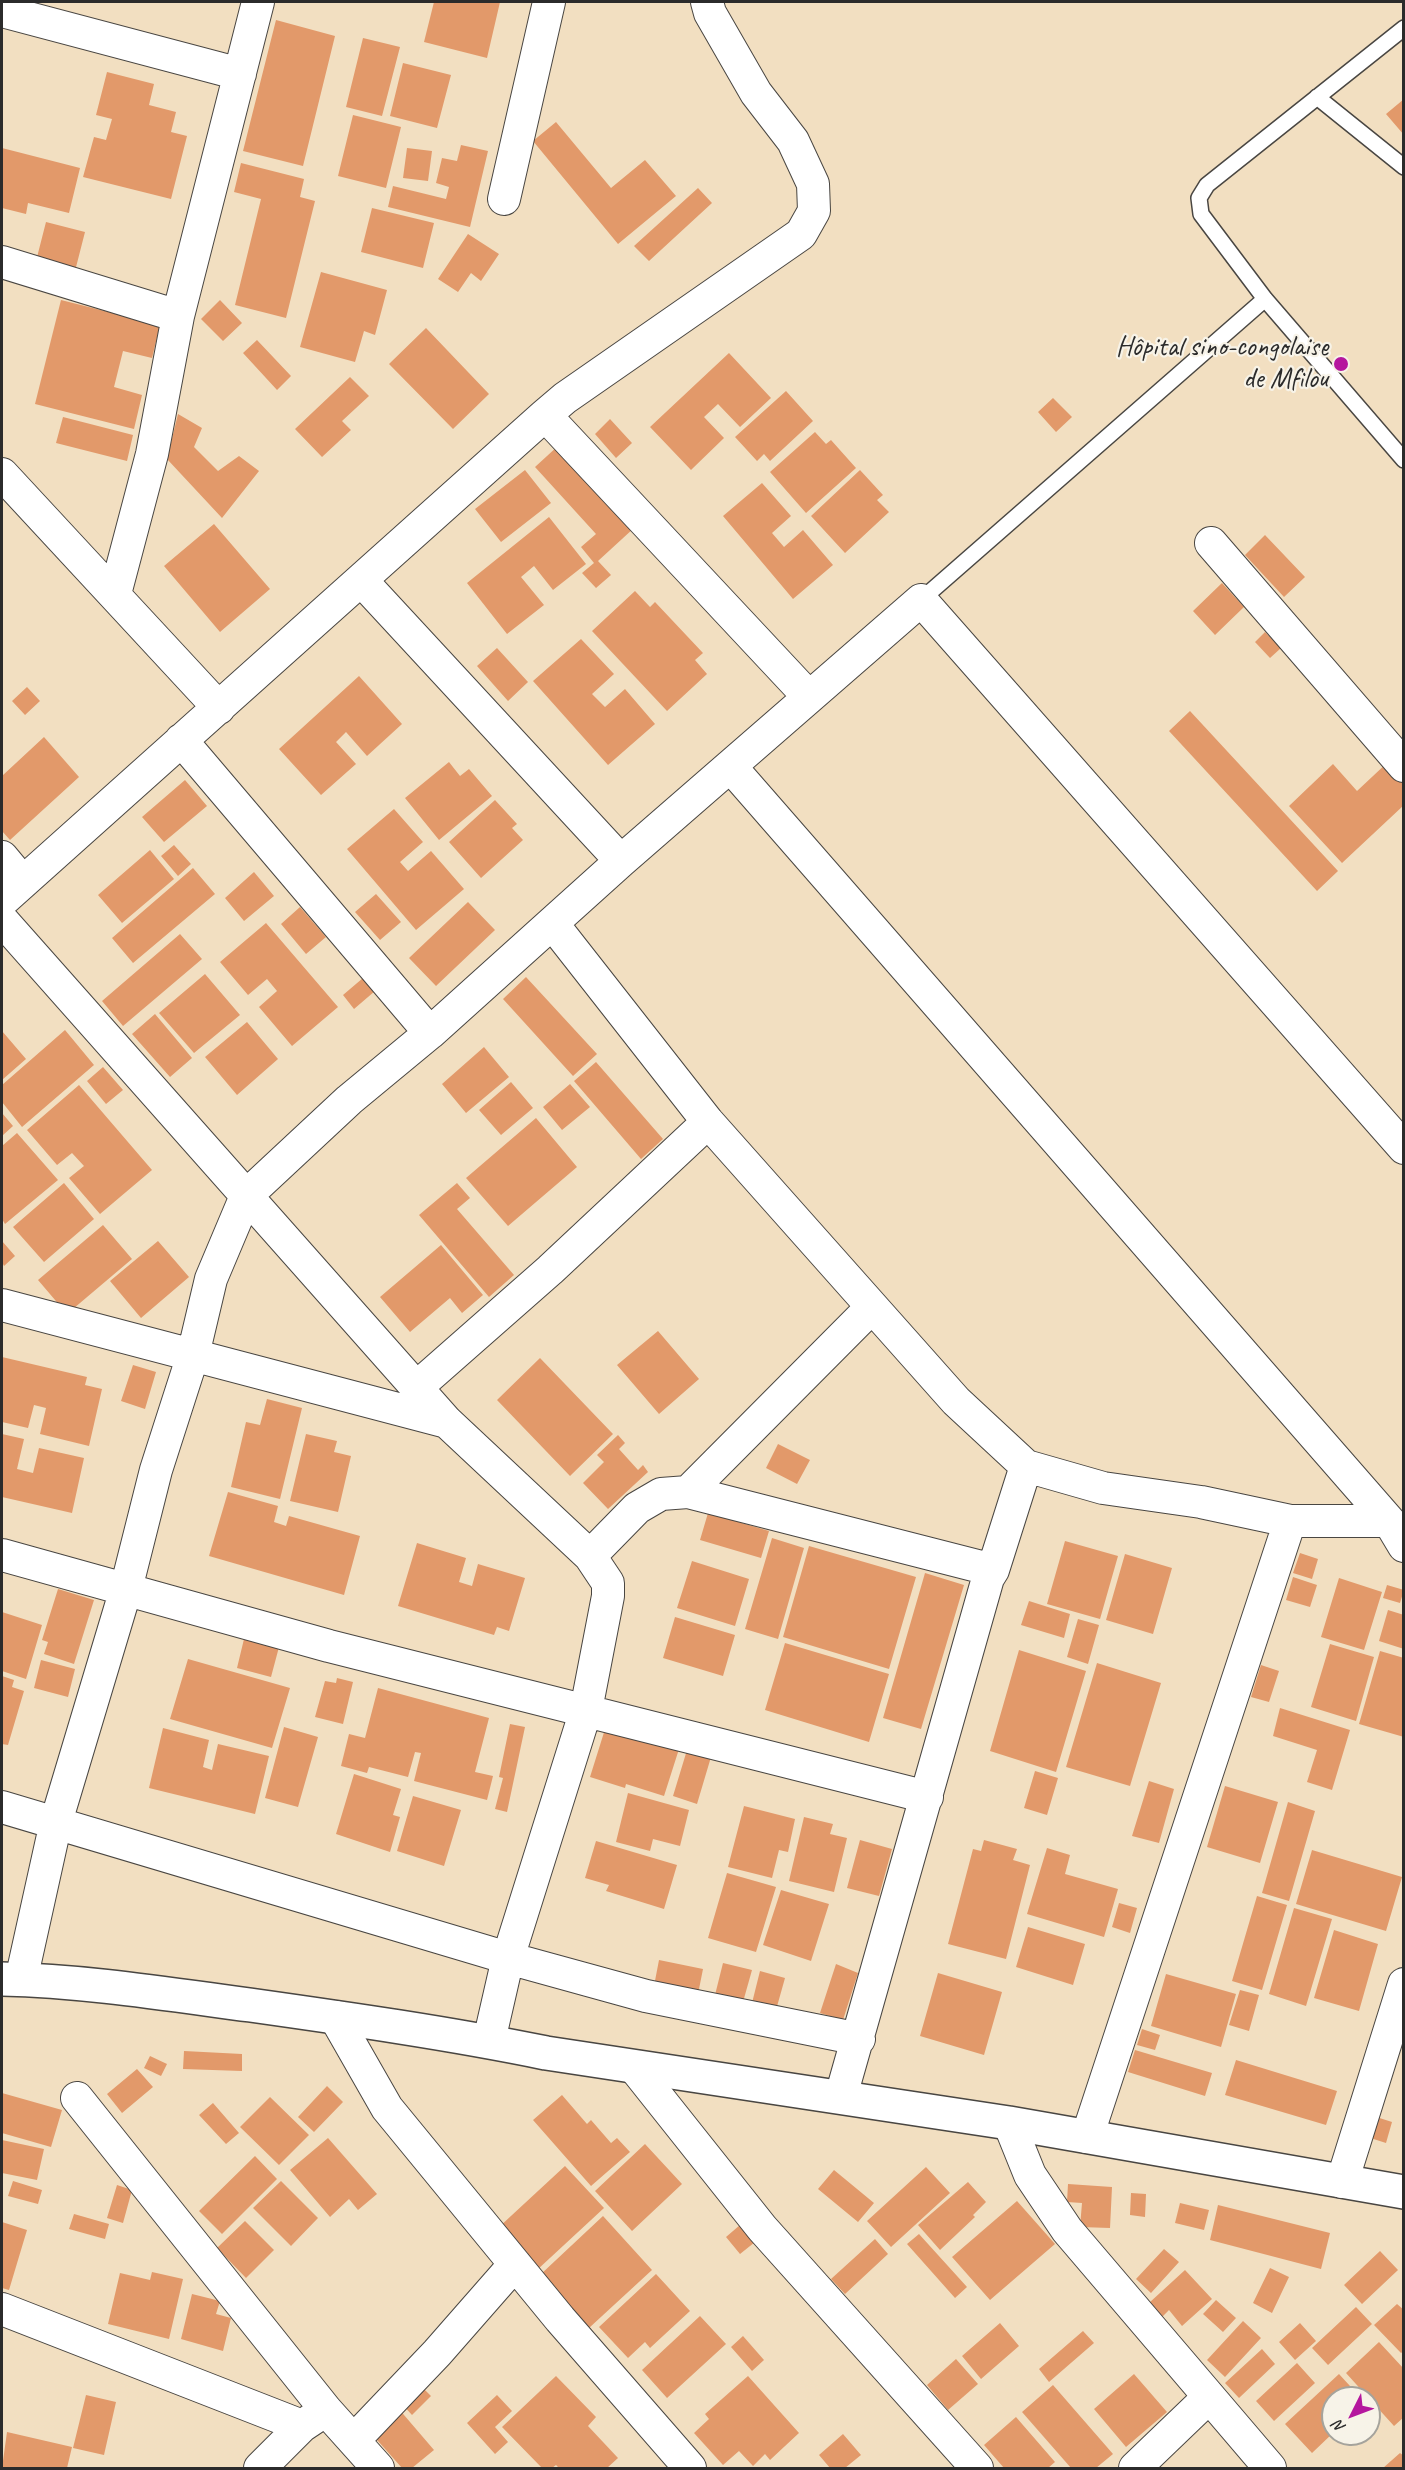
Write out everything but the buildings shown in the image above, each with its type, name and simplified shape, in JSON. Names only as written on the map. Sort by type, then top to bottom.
[{"type":"street","points":[[115,594],[152,454],[178,316],[258,2]]},
{"type":"street","points":[[504,199],[549,2]]},
{"type":"street","points":[[2,857],[12,891],[565,398],[801,234],[814,211],[813,184],[793,141],[756,93],[710,13],[707,2]]},
{"type":"street","points":[[2,11],[240,74]]},
{"type":"street","points":[[2,262],[178,316]]},
{"type":"street","points":[[545,415],[809,697]]},
{"type":"street","points":[[2,474],[219,708]]},
{"type":"street","points":[[1211,543],[1404,766]]},
{"type":"street","points":[[361,580],[621,861]]},
{"type":"street","points":[[1404,1148],[921,600],[621,861],[430,1033],[349,1100],[246,1196],[211,1279],[193,1355],[156,1470],[126,1589],[11,1979],[149,1991],[335,2017],[634,2067],[841,2096],[1009,2123],[1404,2192]]},
{"type":"street","points":[[181,740],[430,1033]]},
{"type":"street","points":[[730,766],[1399,1523]]},
{"type":"street","points":[[2,920],[447,1422],[590,1556],[608,1583],[608,1596],[586,1710],[508,1958],[489,2041]]},
{"type":"street","points":[[552,923],[708,1122],[956,1401],[1026,1466],[1103,1488],[1201,1502],[1290,1521],[1399,1523]]},
{"type":"street","points":[[417,1387],[550,1270],[708,1122]]},
{"type":"street","points":[[2,1286],[13,1308],[447,1422]]},
{"type":"street","points":[[688,1492],[872,1307]]},
{"type":"street","points":[[841,2096],[988,1578],[993,1570],[1026,1466]]},
{"type":"street","points":[[590,1556],[637,1508],[661,1494],[688,1492],[993,1570]]},
{"type":"street","points":[[1087,2136],[1290,1521]]},
{"type":"street","points":[[2,1555],[329,1646],[927,1797]]},
{"type":"street","points":[[2,1807],[508,1958],[646,1996],[859,2039]]},
{"type":"street","points":[[1342,2182],[1404,1984]]},
{"type":"street","points":[[335,2017],[387,2108],[514,2264],[690,2469]]},
{"type":"street","points":[[634,2067],[762,2228],[976,2469]]},
{"type":"street","points":[[77,2098],[314,2418]]},
{"type":"street","points":[[1009,2123],[1030,2175],[1061,2222],[1270,2469]]},
{"type":"street","points":[[354,2440],[436,2353],[514,2264]]},
{"type":"street","points":[[2,2309],[314,2418],[354,2440],[378,2469]]},
{"type":"street","points":[[1135,2469],[1209,2397]]},
{"type":"street","points":[[260,2469],[314,2418]]},
{"type":"lane","points":[[1401,453],[1265,299],[1201,214],[1199,198],[1207,184],[1404,28]]},
{"type":"lane","points":[[1317,97],[1404,167]]},
{"type":"lane","points":[[921,600],[1265,299]]},
{"type":"place","name":"Hôpital sino-congolaise de Mfilou","points":[[1341,364]]}]
